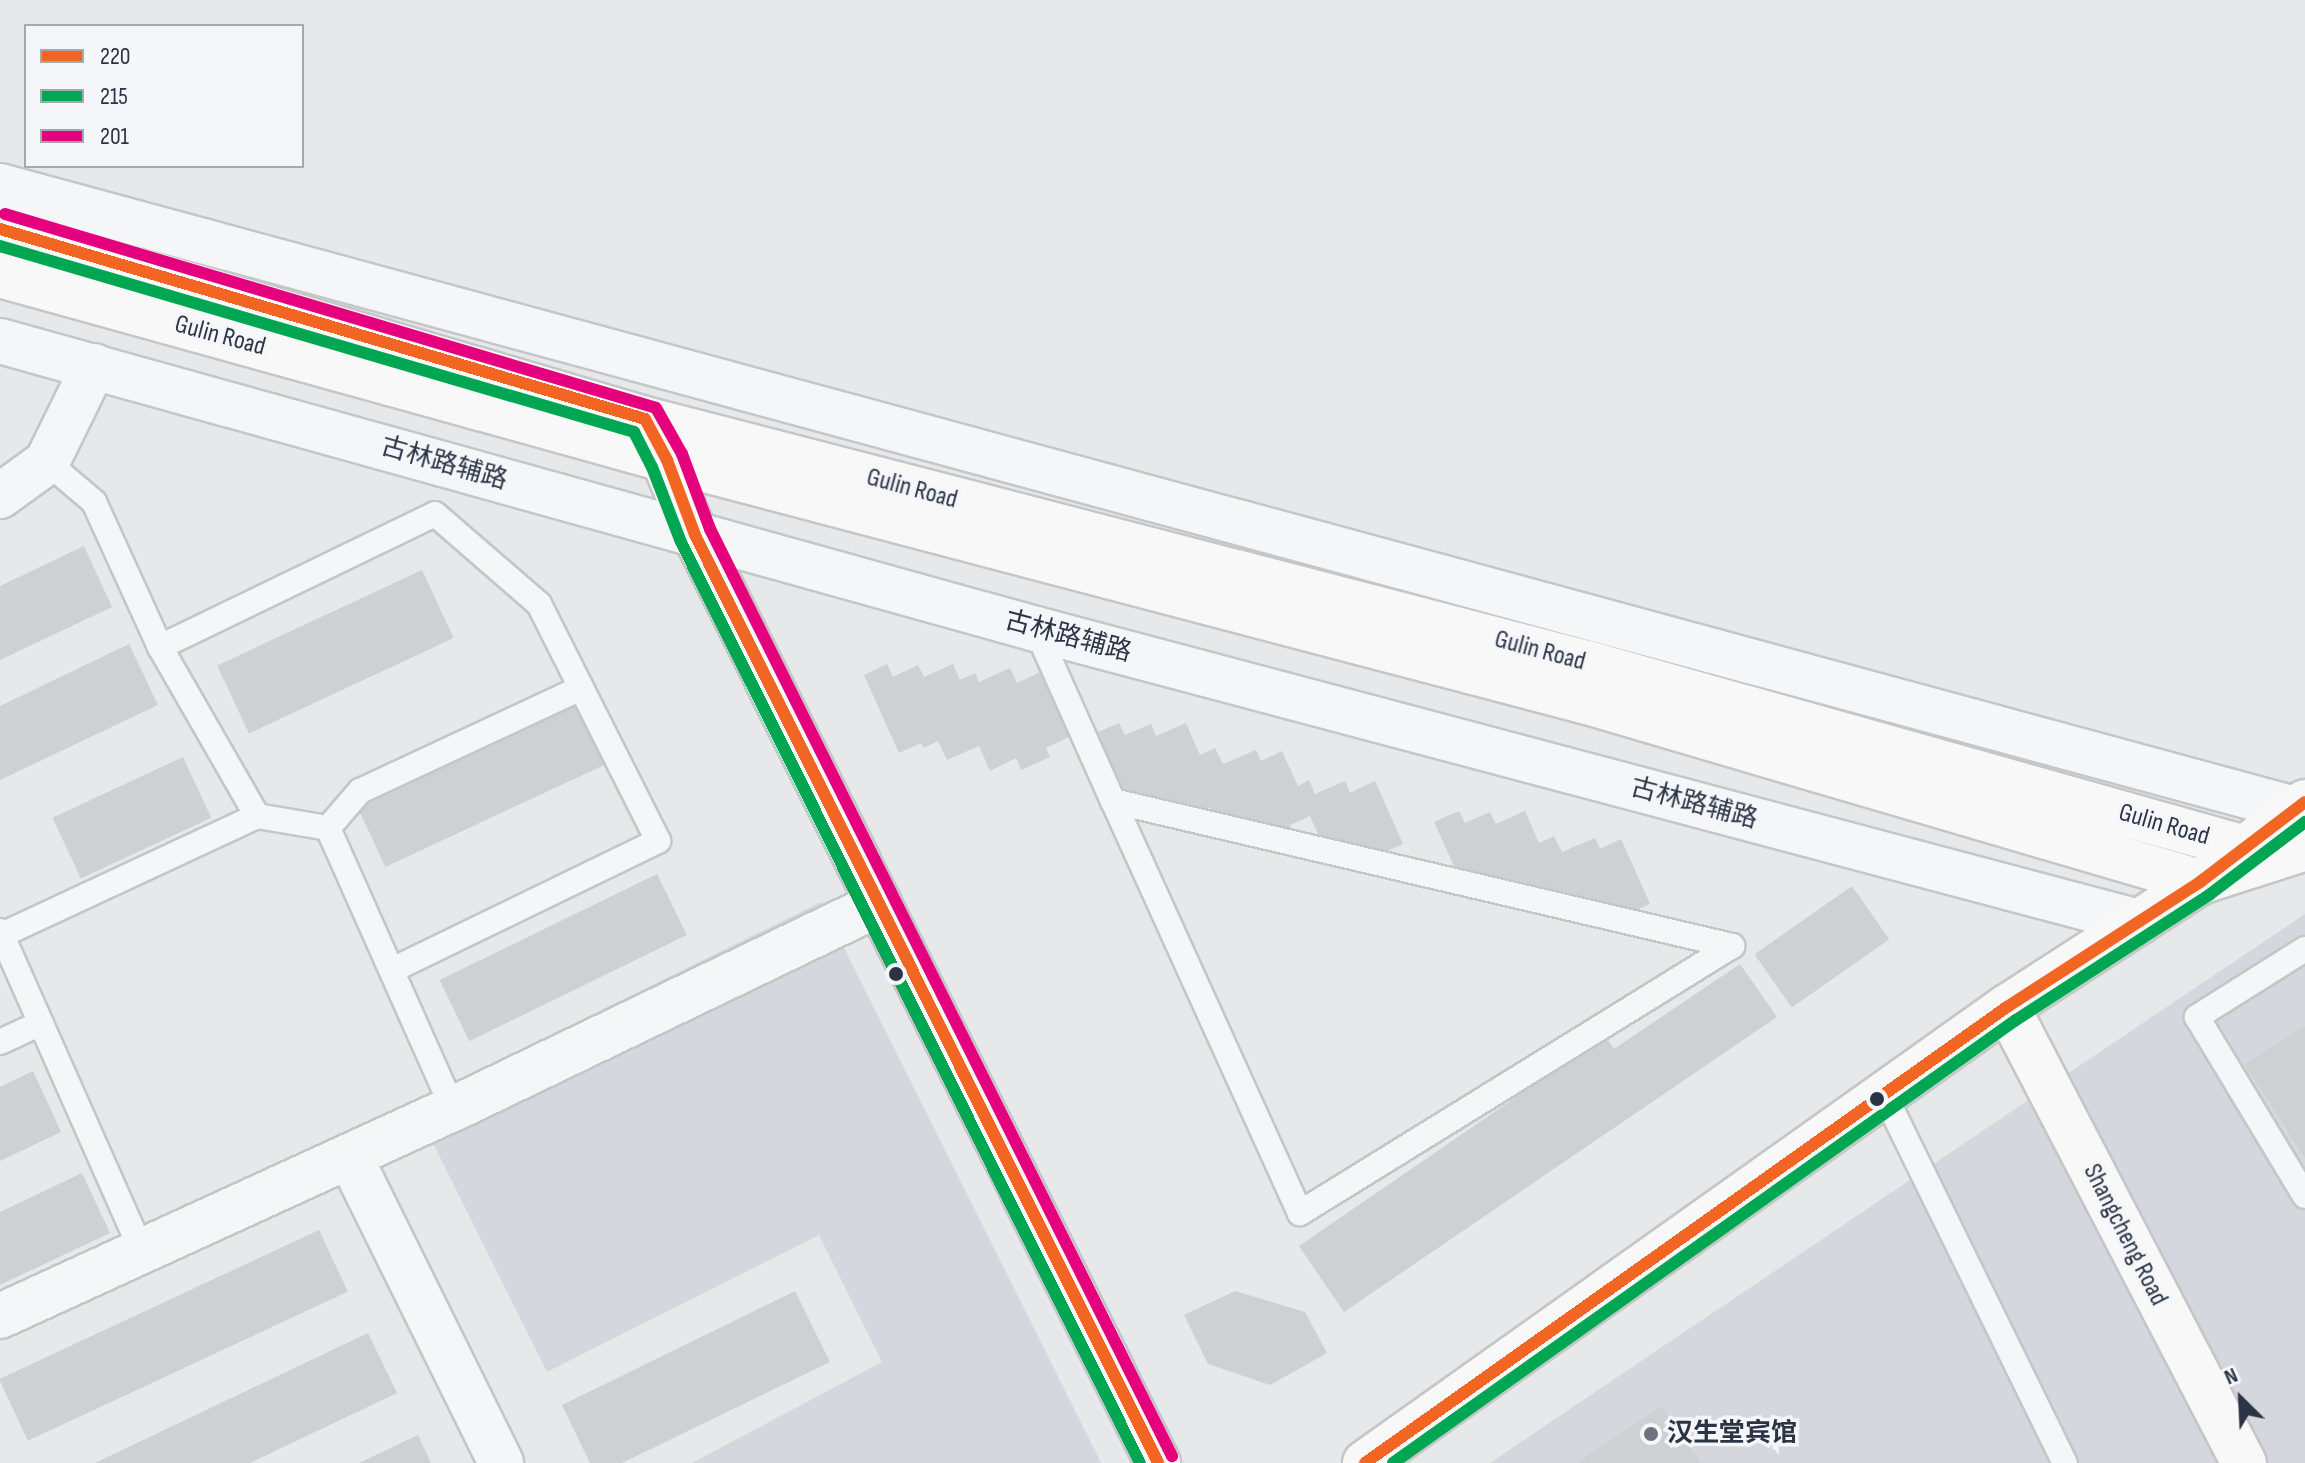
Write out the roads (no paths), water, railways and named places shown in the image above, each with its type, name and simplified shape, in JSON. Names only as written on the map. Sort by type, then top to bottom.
[{"type":"main road","name":"Gulin Road","points":[[0,229],[645,419],[1587,663],[2245,848]]},
{"type":"main road","name":"Gulin Road","points":[[0,275],[667,460],[1572,698],[2200,882],[2302,828]]},
{"type":"main road","points":[[645,419],[667,460],[695,535],[1158,1463]]},
{"type":"main road","points":[[1365,1463],[2007,1007],[2200,882],[2245,848],[2302,828]]},
{"type":"main road","name":"Shangcheng Road","points":[[2007,1007],[2244,1463]]},
{"type":"street","points":[[0,186],[2302,828]]},
{"type":"street","name":"古林路辅路","points":[[0,341],[1036,629],[2139,922]]},
{"type":"street","points":[[0,496],[47,462],[94,366]]},
{"type":"street","points":[[0,1316],[453,1109],[879,904]]},
{"type":"street","points":[[350,1157],[501,1463]]},
{"type":"lane","points":[[47,462],[94,502],[160,647],[257,816]]},
{"type":"lane","points":[[160,647],[435,514],[539,604],[658,841],[392,970]]},
{"type":"lane","points":[[1036,629],[1113,801],[1300,1213],[1732,946],[1113,801]]},
{"type":"lane","points":[[328,828],[360,791],[581,688]]},
{"type":"lane","points":[[143,1253],[1,933],[257,816],[328,828]]},
{"type":"lane","points":[[328,828],[453,1109]]},
{"type":"lane","points":[[2305,949],[2197,1017],[2305,1196]]},
{"type":"lane","points":[[0,1042],[41,1023]]},
{"type":"lane","points":[[1884,1094],[2065,1463]]},
{"type":"place","name":"汉生堂宾馆","points":[[1651,1434]]}]
